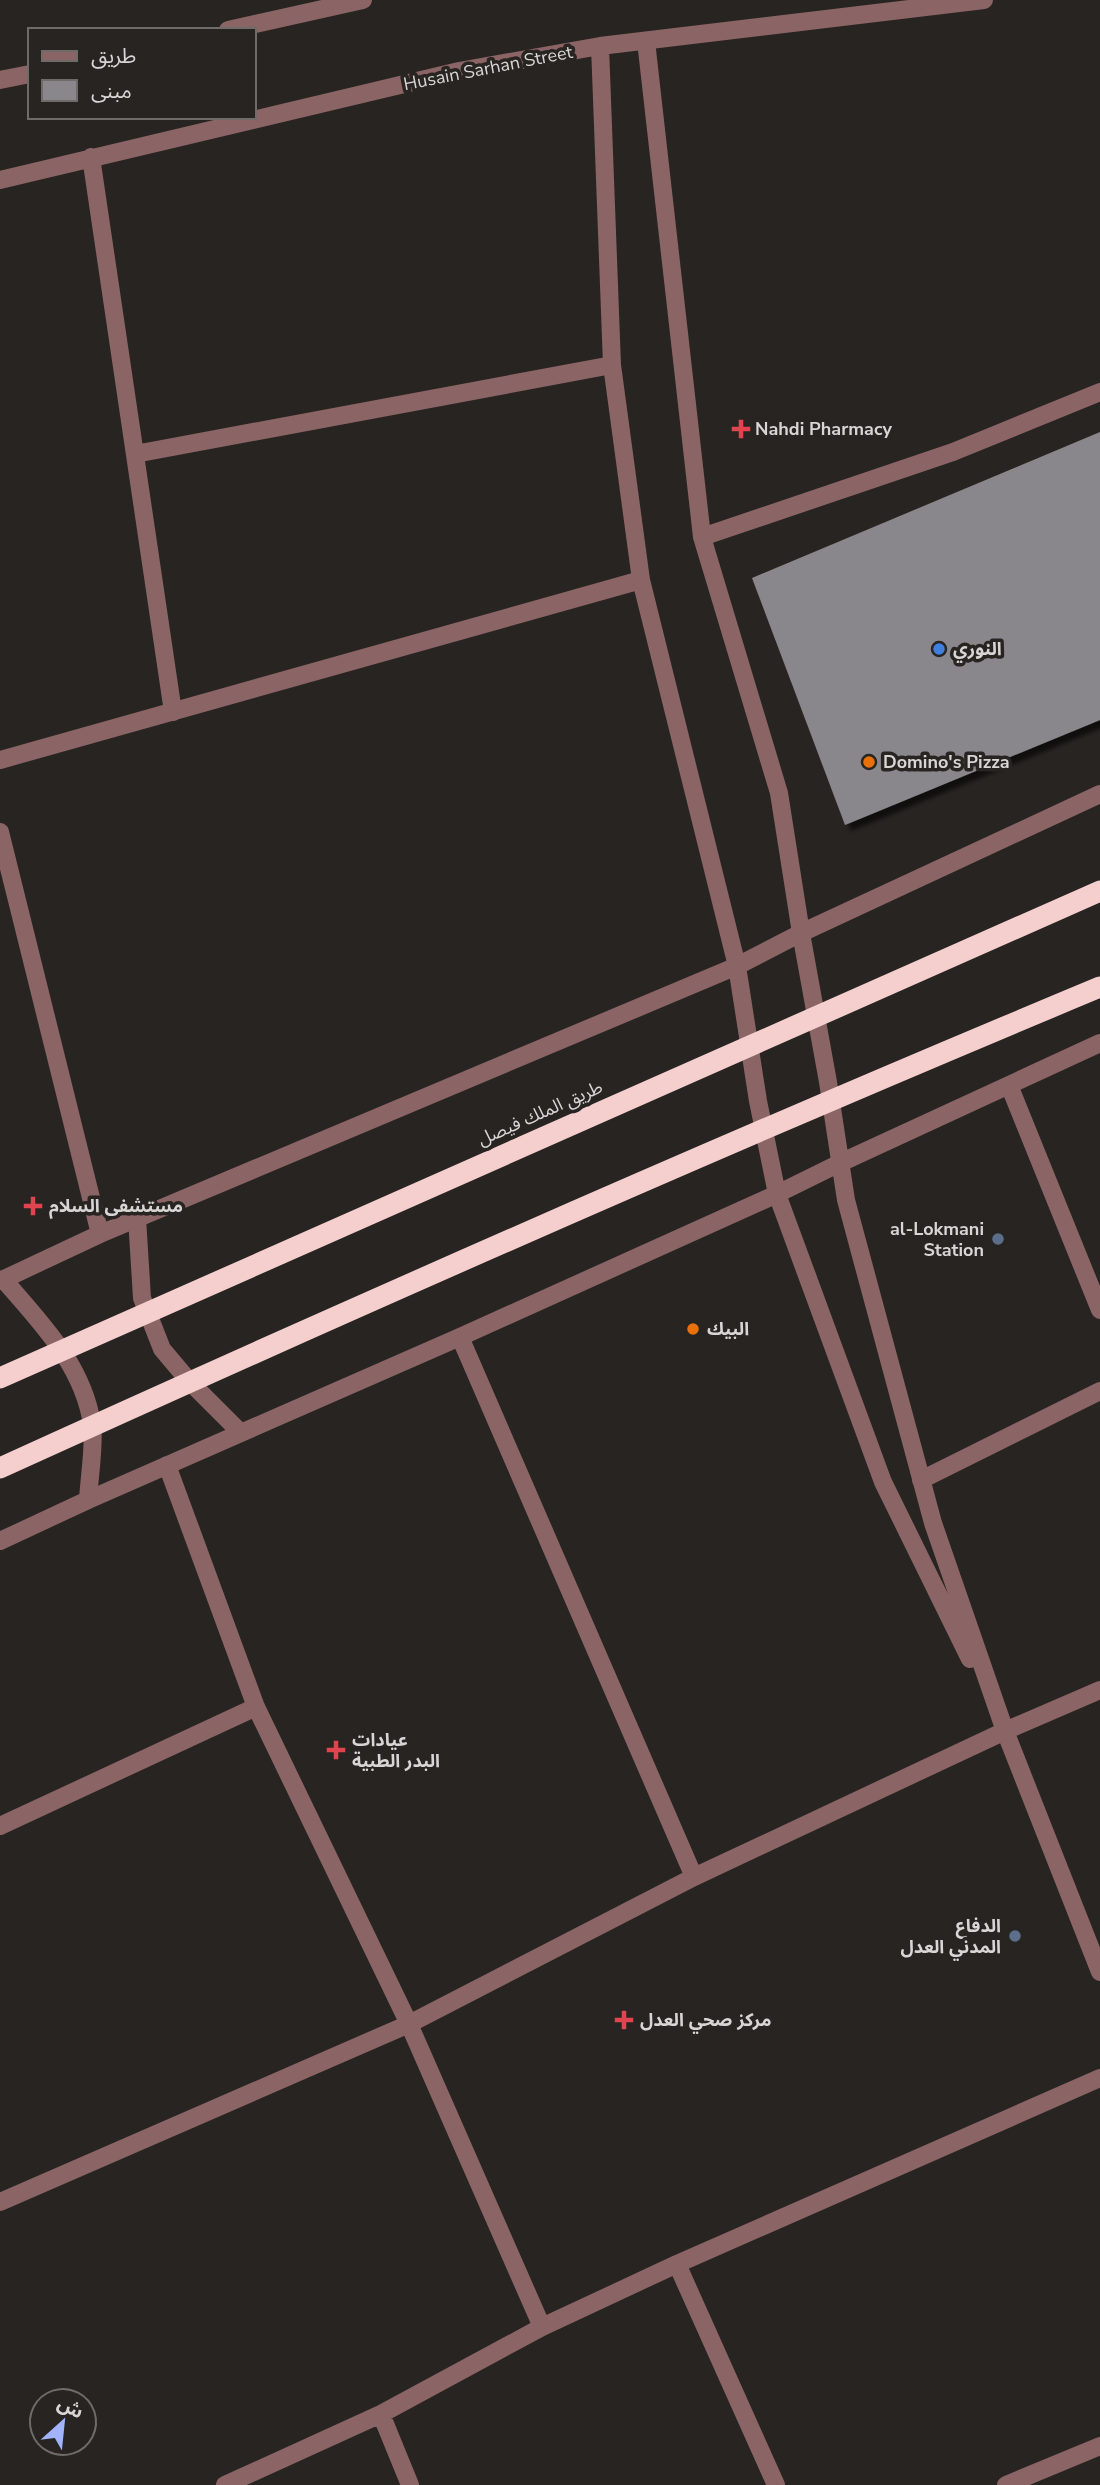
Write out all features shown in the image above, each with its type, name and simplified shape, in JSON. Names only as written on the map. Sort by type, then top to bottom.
[{"type":"highway","name":"طريق الملك فيصل","points":[[0,1378],[1100,891]]},
{"type":"highway","points":[[0,1468],[360,1304],[735,1140],[1100,987]]},
{"type":"street","points":[[238,28],[363,0]]},
{"type":"street","name":"Husain Sarhan Street","points":[[256,118],[459,71],[600,46],[984,0]]},
{"type":"street","points":[[646,41],[702,537],[779,793],[846,1200],[933,1523],[1005,1731],[1100,1972]]},
{"type":"street","points":[[600,46],[612,365],[641,580],[737,966],[758,1101],[778,1194],[883,1482],[1005,1731]]},
{"type":"street","points":[[0,80],[28,74]]},
{"type":"street","name":"Husain Sarhan Street","points":[[0,180],[254,119]]},
{"type":"street","points":[[91,157],[173,712]]},
{"type":"street","points":[[135,454],[612,365]]},
{"type":"street","points":[[702,537],[953,452],[1100,392]]},
{"type":"street","points":[[0,760],[641,580]]},
{"type":"street","points":[[88,1500],[93,1426],[79,1377],[53,1336],[1,1280],[100,1234],[737,966],[801,933],[1100,794]]},
{"type":"street","points":[[0,832],[100,1234]]},
{"type":"street","points":[[0,1541],[778,1194],[839,1163],[1100,1043]]},
{"type":"street","points":[[1009,1085],[1100,1310]]},
{"type":"street","points":[[138,1219],[142,1298],[162,1349],[189,1381],[241,1433]]},
{"type":"street","points":[[460,1337],[694,1877]]},
{"type":"street","points":[[921,1480],[1100,1391]]},
{"type":"street","points":[[167,1465],[256,1707],[409,2025],[542,2327]]},
{"type":"street","points":[[0,2202],[409,2025],[694,1877],[1005,1731],[1100,1690]]},
{"type":"street","points":[[0,1826],[256,1707]]},
{"type":"street","points":[[225,2485],[381,2414],[542,2327],[677,2264],[1100,2078]]},
{"type":"street","points":[[677,2264],[776,2485]]},
{"type":"street","points":[[381,2414],[410,2485]]},
{"type":"street","points":[[1006,2485],[1100,2446]]},
{"type":"building","name":"النوري","points":[[1100,432],[1100,720],[845,825],[752,578]]},
{"type":"place","name":"Nahdi Pharmacy","points":[[741,429]]},
{"type":"place","name":"النوري","points":[[939,649]]},
{"type":"place","name":"Domino's Pizza","points":[[869,762]]},
{"type":"place","name":"مستشفى السلام","points":[[33,1206]]},
{"type":"place","name":"al-Lokmani Station","points":[[998,1239]]},
{"type":"place","name":"البيك","points":[[693,1329]]},
{"type":"place","name":"عيادات البدر الطبية","points":[[336,1750]]},
{"type":"place","name":"الدفاع المدني العدل","points":[[1015,1936]]},
{"type":"place","name":"مركز صحي العدل","points":[[624,2020]]}]
